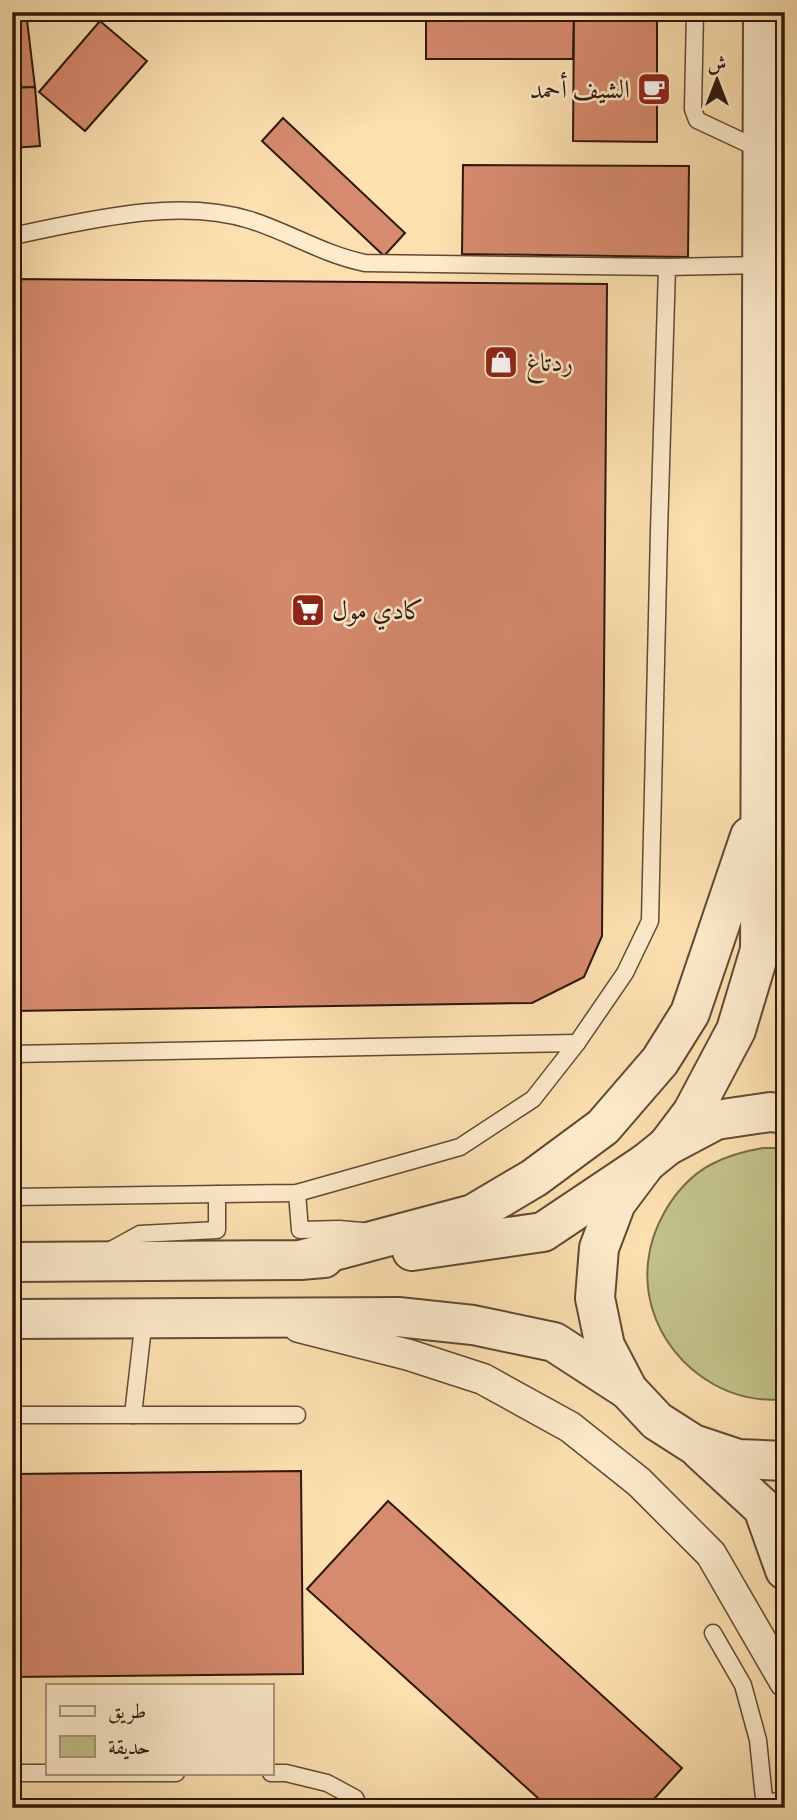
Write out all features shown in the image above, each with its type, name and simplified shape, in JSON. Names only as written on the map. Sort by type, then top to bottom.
[{"type":"street","points":[[628,1390],[605,1346],[595,1298],[599,1248],[616,1203],[692,1113],[736,1030],[760,950],[763,12]]},
{"type":"street","points":[[300,1260],[472,1214],[534,1178],[603,1127],[660,1061],[690,1013],[760,808]]},
{"type":"street","points":[[12,1262],[300,1260],[425,1250],[543,1232],[657,1154],[716,1121],[770,1112],[785,1114]]},
{"type":"street","points":[[258,1317],[409,1355],[483,1379],[570,1427],[639,1482],[710,1554],[785,1682]]},
{"type":"street","points":[[12,1319],[398,1317],[472,1325],[554,1342],[628,1390],[657,1421],[693,1444],[763,1508],[785,1570]]},
{"type":"street","points":[[693,1444],[738,1459],[785,1461]]},
{"type":"lane","points":[[695,12],[693,110],[697,120],[763,151]]},
{"type":"lane","points":[[12,236],[86,221],[157,212],[209,212],[249,220],[342,258],[365,263],[667,267],[762,265]]},
{"type":"lane","points":[[12,1197],[297,1193],[460,1147],[533,1099],[578,1043],[625,973],[650,921],[667,267]]},
{"type":"lane","points":[[12,1054],[578,1043]]},
{"type":"lane","points":[[297,1193],[300,1230],[339,1229],[396,1234]]},
{"type":"lane","points":[[90,1261],[140,1234],[217,1230],[217,1194]]},
{"type":"lane","points":[[133,1415],[144,1318]]},
{"type":"lane","points":[[12,1415],[297,1415]]},
{"type":"lane","points":[[713,1633],[743,1685],[758,1740],[764,1805],[785,1801]]},
{"type":"lane","points":[[12,1773],[46,1773]]},
{"type":"lane","points":[[273,1773],[286,1773],[327,1783],[355,1798],[360,1808]]},
{"type":"green space","points":[[763,1148],[785,1148],[785,1399],[776,1400],[757,1399],[730,1392],[692,1369],[674,1351],[661,1330],[652,1308],[648,1285],[648,1261],[654,1237],[673,1198],[691,1179],[712,1164]]},
{"type":"building","points":[[12,12],[26,12],[35,87],[12,88]]},
{"type":"building","points":[[147,12],[221,12],[205,18],[170,20]]},
{"type":"building","points":[[426,12],[574,12],[573,59],[426,59]]},
{"type":"building","points":[[574,12],[657,12],[657,142],[573,141]]},
{"type":"building","points":[[100,21],[147,61],[85,131],[39,92]]},
{"type":"building","points":[[35,87],[40,146],[12,148],[12,88]]},
{"type":"building","points":[[283,118],[405,233],[384,256],[262,141]]},
{"type":"building","points":[[463,165],[689,166],[688,257],[462,254]]},
{"type":"building","name":"كادي مول","points":[[12,279],[607,284],[602,936],[584,977],[532,1003],[12,1011]]},
{"type":"building","points":[[301,1471],[303,1674],[12,1677],[12,1474]]},
{"type":"building","points":[[388,1501],[682,1768],[646,1808],[549,1808],[307,1589]]},
{"type":"place","name":"الشيف أحمد","points":[[654,89]]},
{"type":"place","name":"ردتاغ","points":[[501,362]]},
{"type":"place","name":"كادي مول","points":[[308,610]]}]
